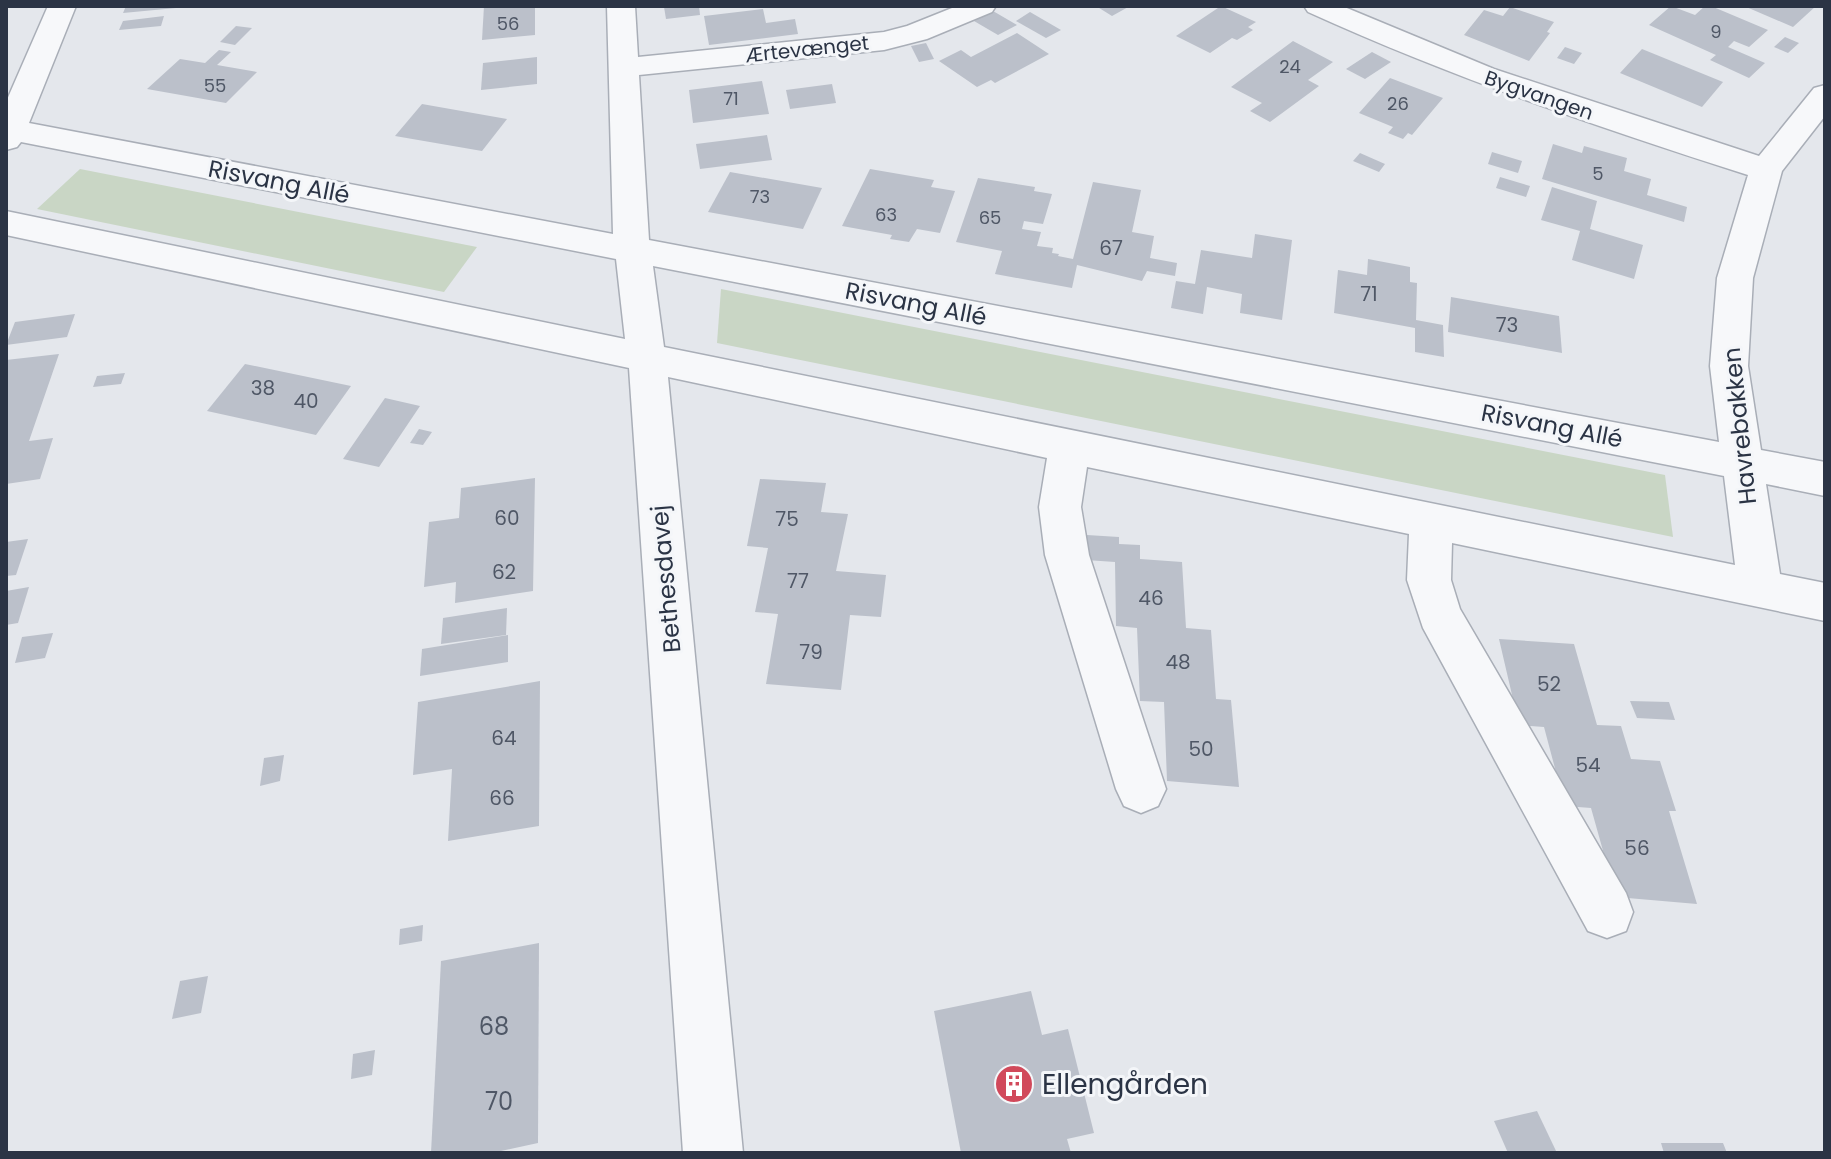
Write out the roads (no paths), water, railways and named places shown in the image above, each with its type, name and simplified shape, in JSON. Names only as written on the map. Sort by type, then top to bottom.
[{"type":"street","points":[[8,133],[62,6]]},
{"type":"street","name":"Bethesdavej","points":[[621,6],[630,228],[647,359],[713,1153]]},
{"type":"street","name":"Ærtevænget","points":[[625,67],[884,41],[917,33],[982,6]]},
{"type":"street","name":"Bygvangen","points":[[1318,6],[1381,36],[1529,94],[1766,169]]},
{"type":"street","name":"Havrebakken","points":[[1760,588],[1729,366],[1735,278],[1766,169],[1825,95]]},
{"type":"street","name":"Risvang Allé","points":[[8,133],[1825,479]]},
{"type":"street","points":[[6,223],[1069,447],[1760,588],[1824,606]]},
{"type":"street","points":[[1069,447],[1060,507],[1067,555],[1141,789]]},
{"type":"street","points":[[1431,521],[1429,580],[1439,614],[1607,912]]},
{"type":"place","name":"Ellengården","points":[[1014,1084]]}]
